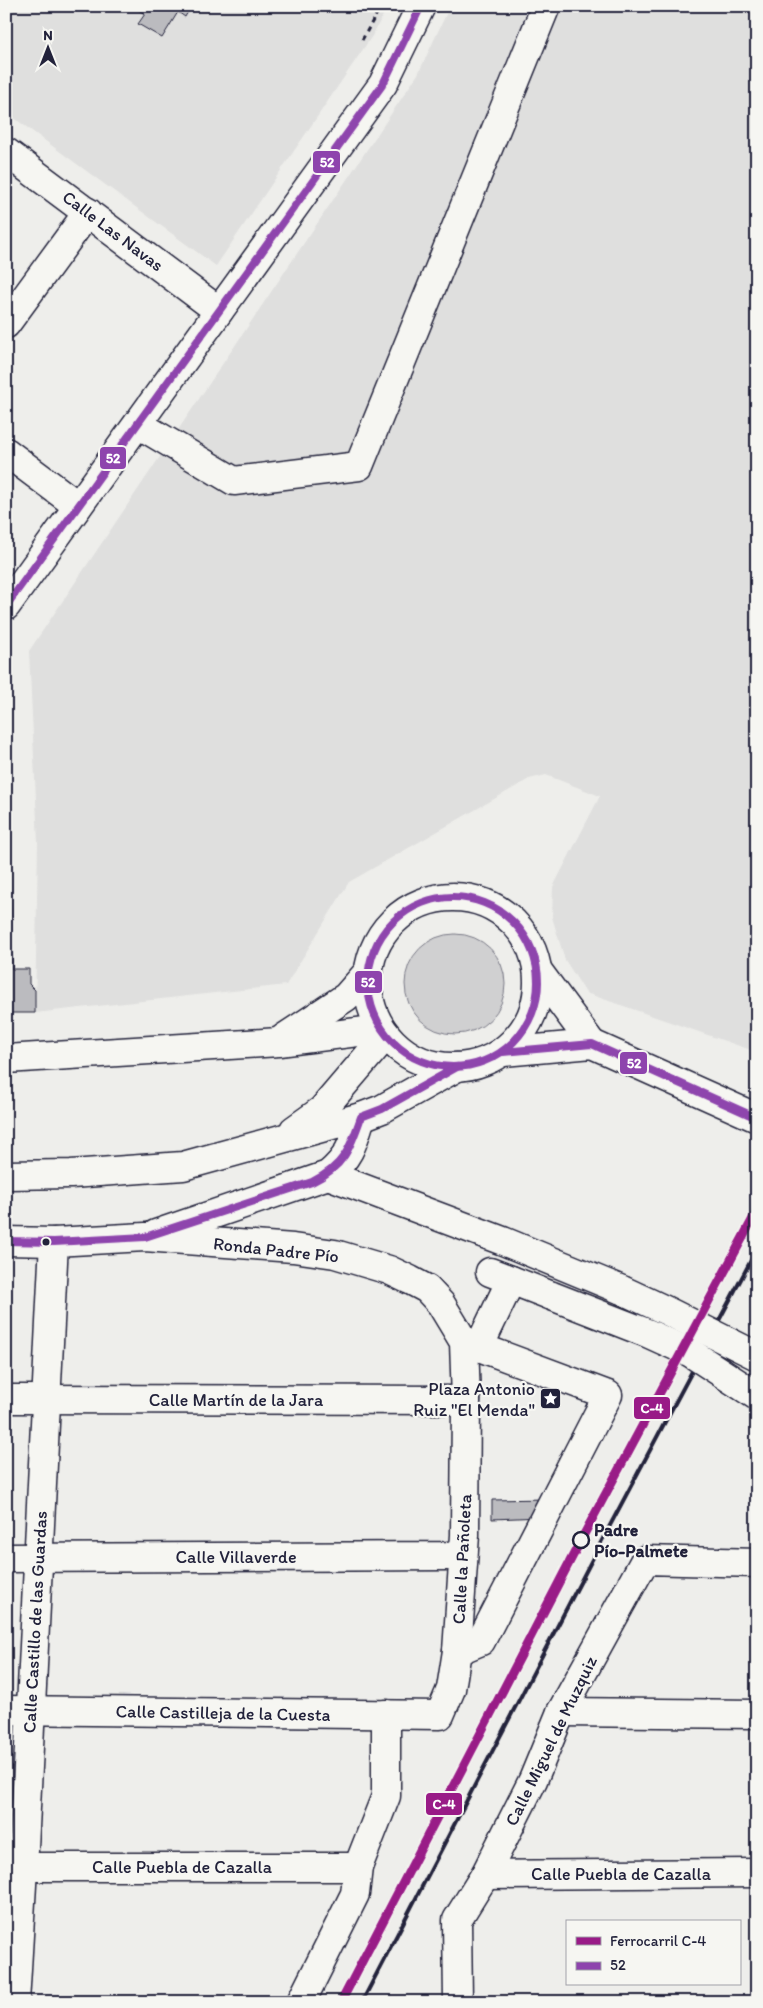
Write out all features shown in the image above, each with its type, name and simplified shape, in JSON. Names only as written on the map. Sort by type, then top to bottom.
[{"type":"street","points":[[6,606],[383,84],[421,6]]},
{"type":"street","points":[[138,424],[234,481],[359,466],[546,6]]},
{"type":"street","name":"Calle Las Navas","points":[[6,152],[218,311]]},
{"type":"street","points":[[6,324],[88,212]]},
{"type":"street","points":[[6,452],[78,506]]},
{"type":"street","points":[[503,1052],[521,1034],[533,1013],[538,992],[538,971],[532,950],[520,930],[502,913],[481,902],[457,898],[432,900],[408,909],[388,926],[375,948],[368,972],[369,1002],[383,1032],[406,1053],[430,1065],[457,1067],[481,1062],[503,1052],[592,1044],[757,1118]]},
{"type":"street","points":[[538,971],[592,1044]]},
{"type":"street","points":[[279,1042],[346,997],[368,972]]},
{"type":"street","points":[[6,1059],[279,1042],[383,1032]]},
{"type":"street","points":[[279,1141],[322,1110],[383,1032]]},
{"type":"street","points":[[6,1175],[71,1174],[183,1166],[361,1117],[382,1109],[457,1067]]},
{"type":"street","name":"Ronda Padre Pío","points":[[145,1237],[328,1175],[341,1164],[351,1148],[361,1117]]},
{"type":"street","points":[[328,1175],[503,1240],[622,1290],[757,1356]]},
{"type":"street","name":"Ronda Padre Pío","points":[[6,1241],[54,1242],[145,1237],[293,1248],[335,1254],[389,1270],[427,1290],[441,1304],[472,1344],[466,1400]]},
{"type":"street","name":"Calle Castillo de las Guardas","points":[[15,2002],[18,1710],[38,1558],[54,1242]]},
{"type":"street","points":[[457,1651],[481,1641],[608,1395],[472,1344],[501,1276],[647,1333],[691,1354],[757,1396]]},
{"type":"street","name":"Calle Martín de la Jara","points":[[6,1400],[466,1400]]},
{"type":"street","name":"Calle la Pañoleta","points":[[440,1715],[451,1689],[457,1651],[465,1535],[466,1400]]},
{"type":"street","name":"Calle Villaverde","points":[[6,1558],[449,1556],[458,1554],[463,1548]]},
{"type":"street","name":"Calle Miguel de Muzquiz","points":[[458,2002],[457,1920],[485,1875],[534,1780],[561,1712],[645,1560],[757,1563]]},
{"type":"street","name":"Calle Castilleja de la Cuesta","points":[[18,1710],[440,1715]]},
{"type":"street","points":[[561,1712],[757,1714]]},
{"type":"street","points":[[301,2002],[355,1894],[358,1867],[386,1796],[386,1714]]},
{"type":"street","name":"Calle Puebla de Cazalla","points":[[15,1868],[358,1867]]},
{"type":"street","name":"Calle Puebla de Cazalla","points":[[485,1875],[757,1873]]},
{"type":"path","points":[[362,40],[381,6]]},
{"type":"shaded area","points":[[6,6],[388,6],[372,36],[216,266],[6,112]]},
{"type":"shaded area","points":[[450,6],[757,6],[757,1052],[586,993],[565,960],[552,917],[553,887],[600,796],[546,775],[529,779],[349,882],[286,985],[35,1013],[38,843],[29,651],[418,74]]},
{"type":"shaded area","points":[[455,934],[465,935],[483,942],[497,956],[504,974],[504,994],[497,1012],[483,1026],[465,1033],[455,1034],[445,1033],[427,1026],[413,1012],[406,994],[405,984],[406,974],[413,956],[427,942],[445,935]]},
{"type":"building","points":[[132,6],[191,6],[185,17],[178,12],[162,38],[138,24],[145,14]]},
{"type":"building","points":[[6,844],[10,846],[12,969],[29,969],[29,984],[35,990],[35,1013],[6,1013]]},
{"type":"building","points":[[546,1499],[542,1517],[492,1519],[492,1500]]},
{"type":"railway","points":[[362,2002],[598,1548],[757,1249]]},
{"type":"rail line","name":"C-4","points":[[341,2002],[581,1540],[757,1211]]},
{"type":"transit line","name":"52","points":[[6,606],[383,84],[421,6]]},
{"type":"transit line","name":"52","points":[[453,897],[478,901],[493,907],[513,922],[528,942],[536,965],[538,982],[534,1007],[528,1022],[513,1042],[493,1057],[470,1065],[453,1067],[428,1063],[413,1057],[393,1042],[378,1022],[370,999],[368,982],[372,957],[378,942],[393,922],[413,907],[436,899],[453,897]]},
{"type":"transit line","name":"52","points":[[503,1052],[592,1044],[757,1118]]},
{"type":"transit line","name":"52","points":[[6,1241],[54,1242],[145,1237],[312,1182],[332,1170],[339,1163],[349,1147],[361,1117],[382,1109],[457,1067]]},
{"type":"place","name":"Plaza Antonio Ruiz \"El Menda\"","points":[[551,1399]]},
{"type":"place","name":"Padre Pío-Palmete","points":[[581,1540]]}]
